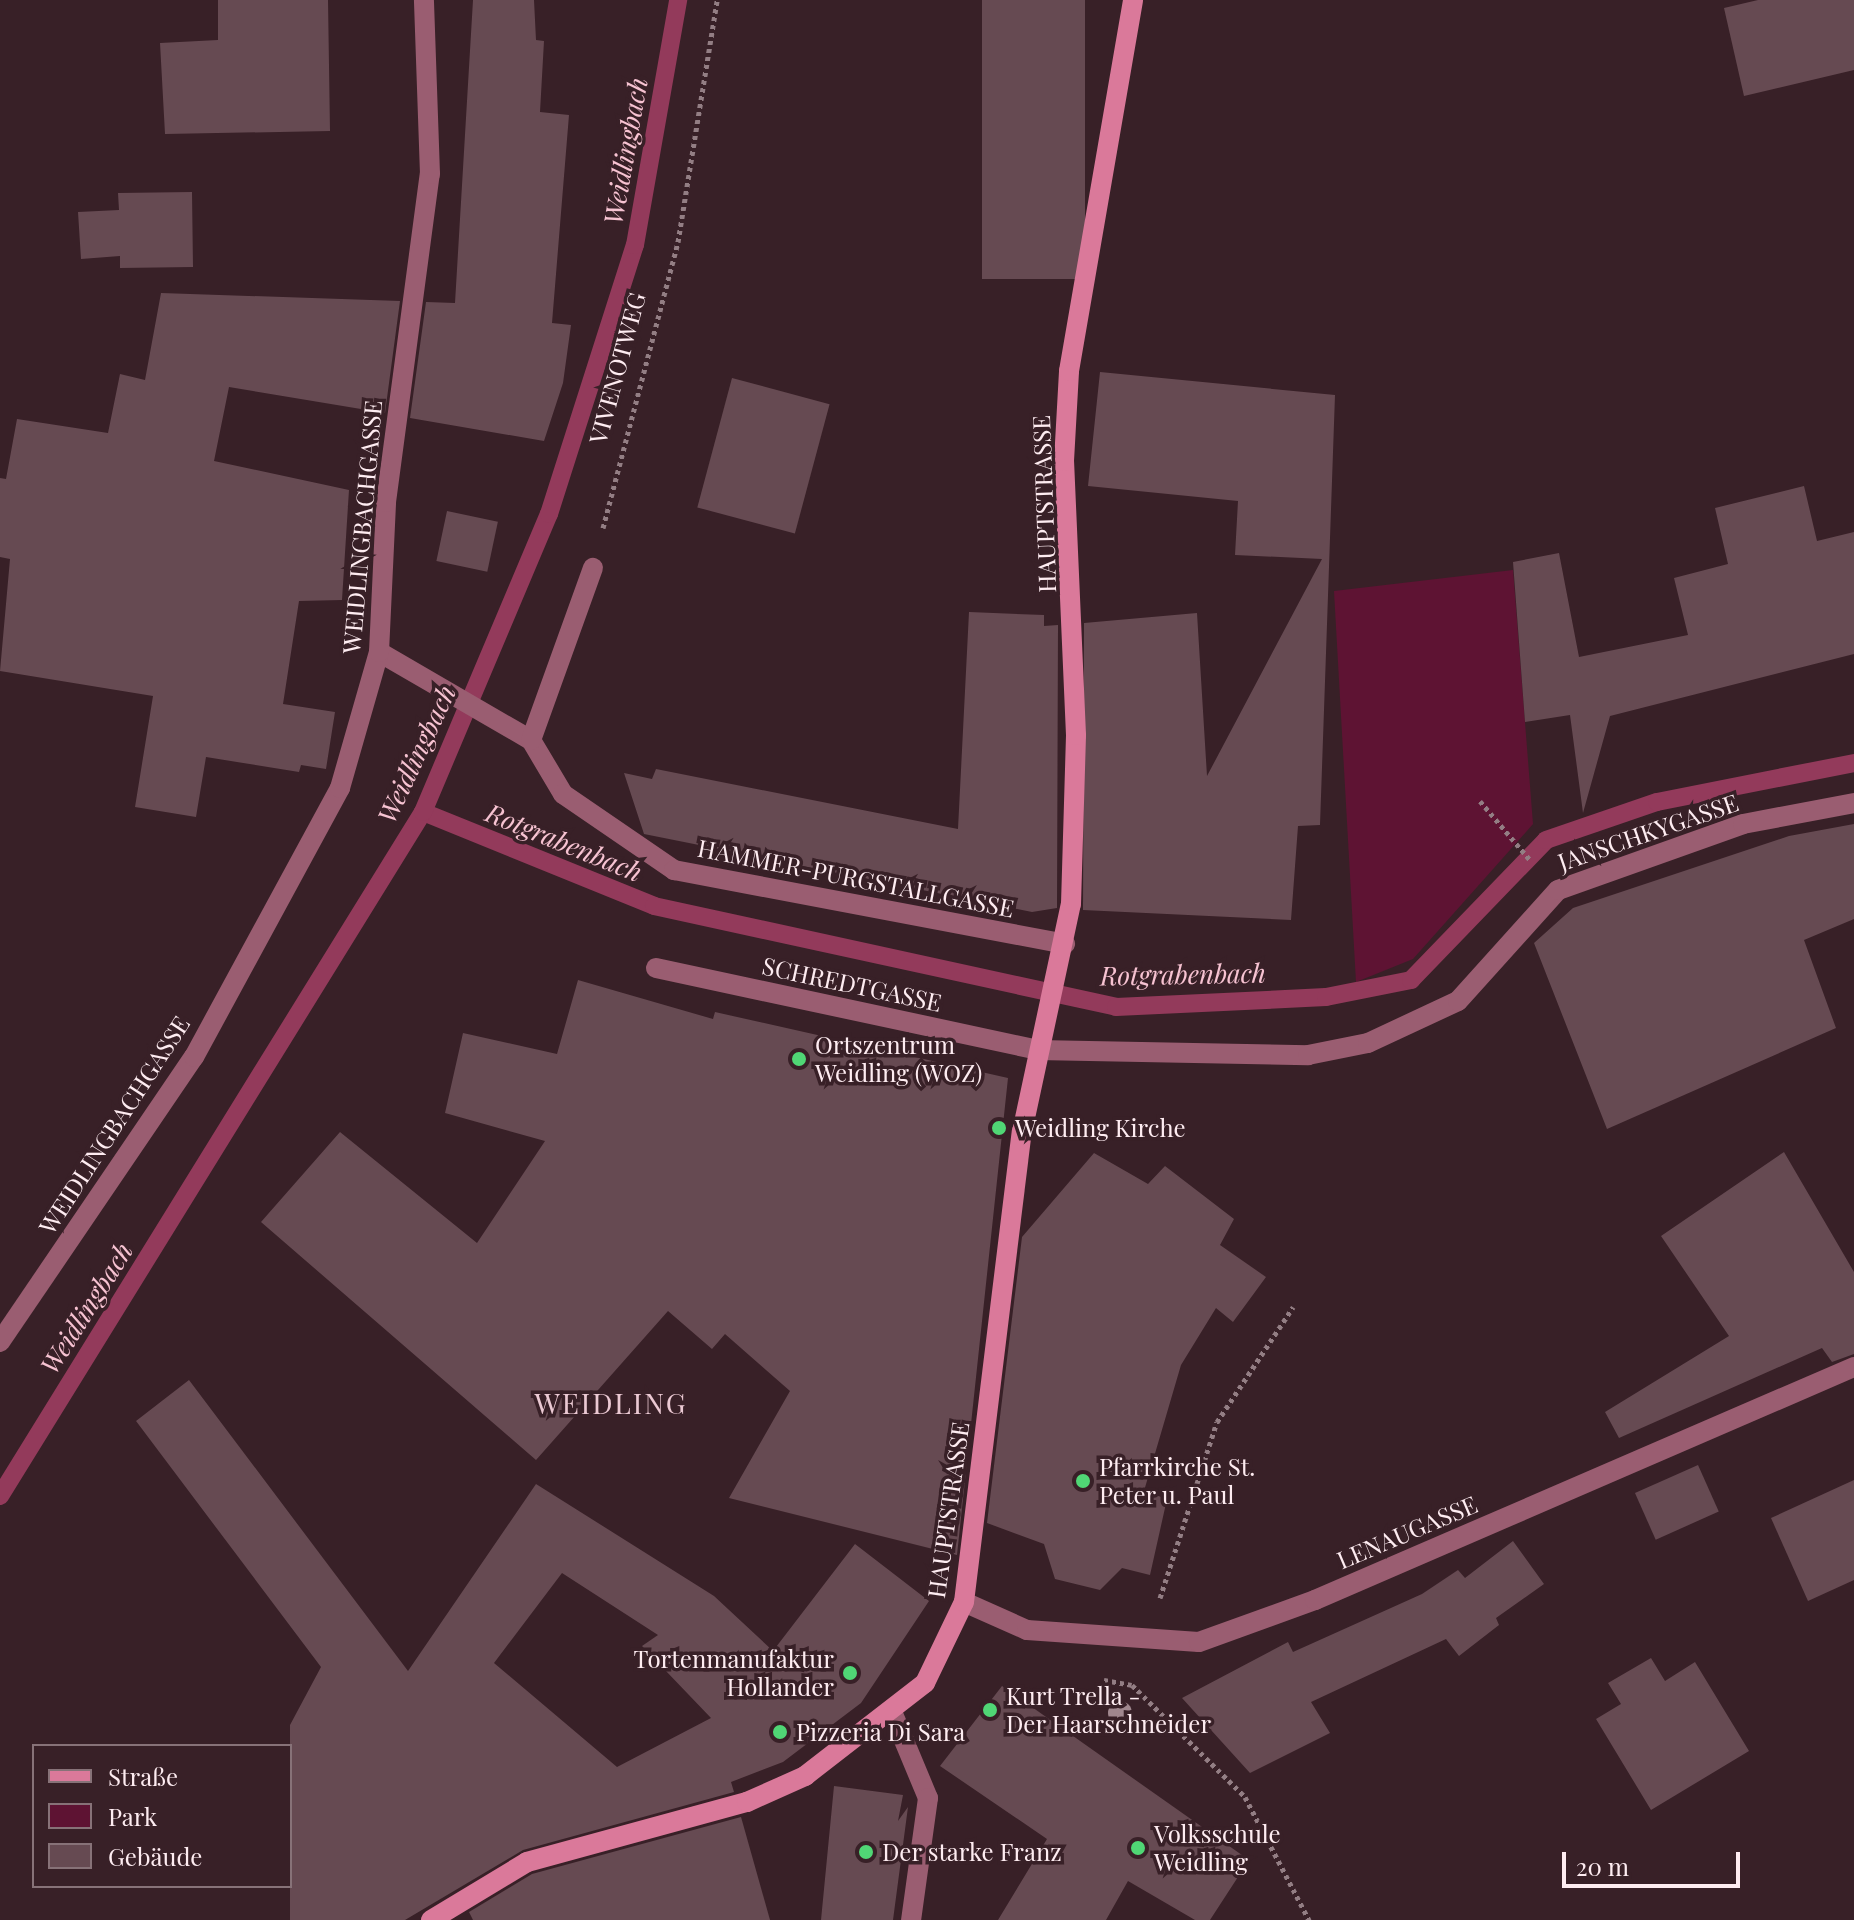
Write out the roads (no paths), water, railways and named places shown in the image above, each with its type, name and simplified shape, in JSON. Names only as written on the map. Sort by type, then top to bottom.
[{"type":"main road","name":"HAUPTSTRASSE","points":[[431,1920],[527,1862],[747,1802],[805,1776],[893,1714],[925,1683],[964,1602],[1037,1050],[1062,954],[1077,833],[1064,461],[1069,371],[1133,0]]},
{"type":"street","name":"WEIDLINGBACHGASSE","points":[[0,1342],[194,1057],[340,788],[379,652],[386,502],[430,174],[424,0]]},
{"type":"street","points":[[531,740],[593,568]]},
{"type":"street","name":"HAMMER-PURGSTALLGASSE","points":[[379,652],[531,740],[563,794],[674,870],[1062,954]]},
{"type":"street","name":"JANSCHKYGASSE","points":[[1037,1050],[1241,1058],[1368,1043],[1458,1001],[1558,890],[1743,824],[1854,803]]},
{"type":"street","name":"SCHREDTGASSE","points":[[656,968],[1037,1050]]},
{"type":"street","name":"LENAUGASSE","points":[[964,1602],[1027,1630],[1199,1642],[1315,1600],[1854,1367]]},
{"type":"street","points":[[893,1714],[928,1798],[911,1920]]},
{"type":"waterway","name":"Weidlingbach","points":[[0,1496],[423,812],[549,514],[635,245],[678,0]]},
{"type":"waterway","name":"Rotgrabenbach","points":[[423,812],[654,906],[1116,1007],[1326,997],[1411,980],[1546,840],[1657,802],[1854,763]]},
{"type":"place","name":"Ortszentrum Weidling (WOZ)","points":[[799,1059]]},
{"type":"place","name":"Weidling Kirche","points":[[999,1128]]},
{"type":"place","name":"Pfarrkirche St. Peter u. Paul","points":[[1083,1481]]},
{"type":"place","name":"Tortenmanufaktur Hollander","points":[[850,1673]]},
{"type":"place","name":"Kurt Trella - Der Haarschneider","points":[[990,1710]]},
{"type":"place","name":"Pizzeria Di Sara","points":[[780,1732]]},
{"type":"place","name":"Volksschule Weidling","points":[[1138,1848]]},
{"type":"place","name":"Der starke Franz","points":[[866,1852]]},
{"type":"district","name":"WEIDLING","points":[[611,1403]]}]
